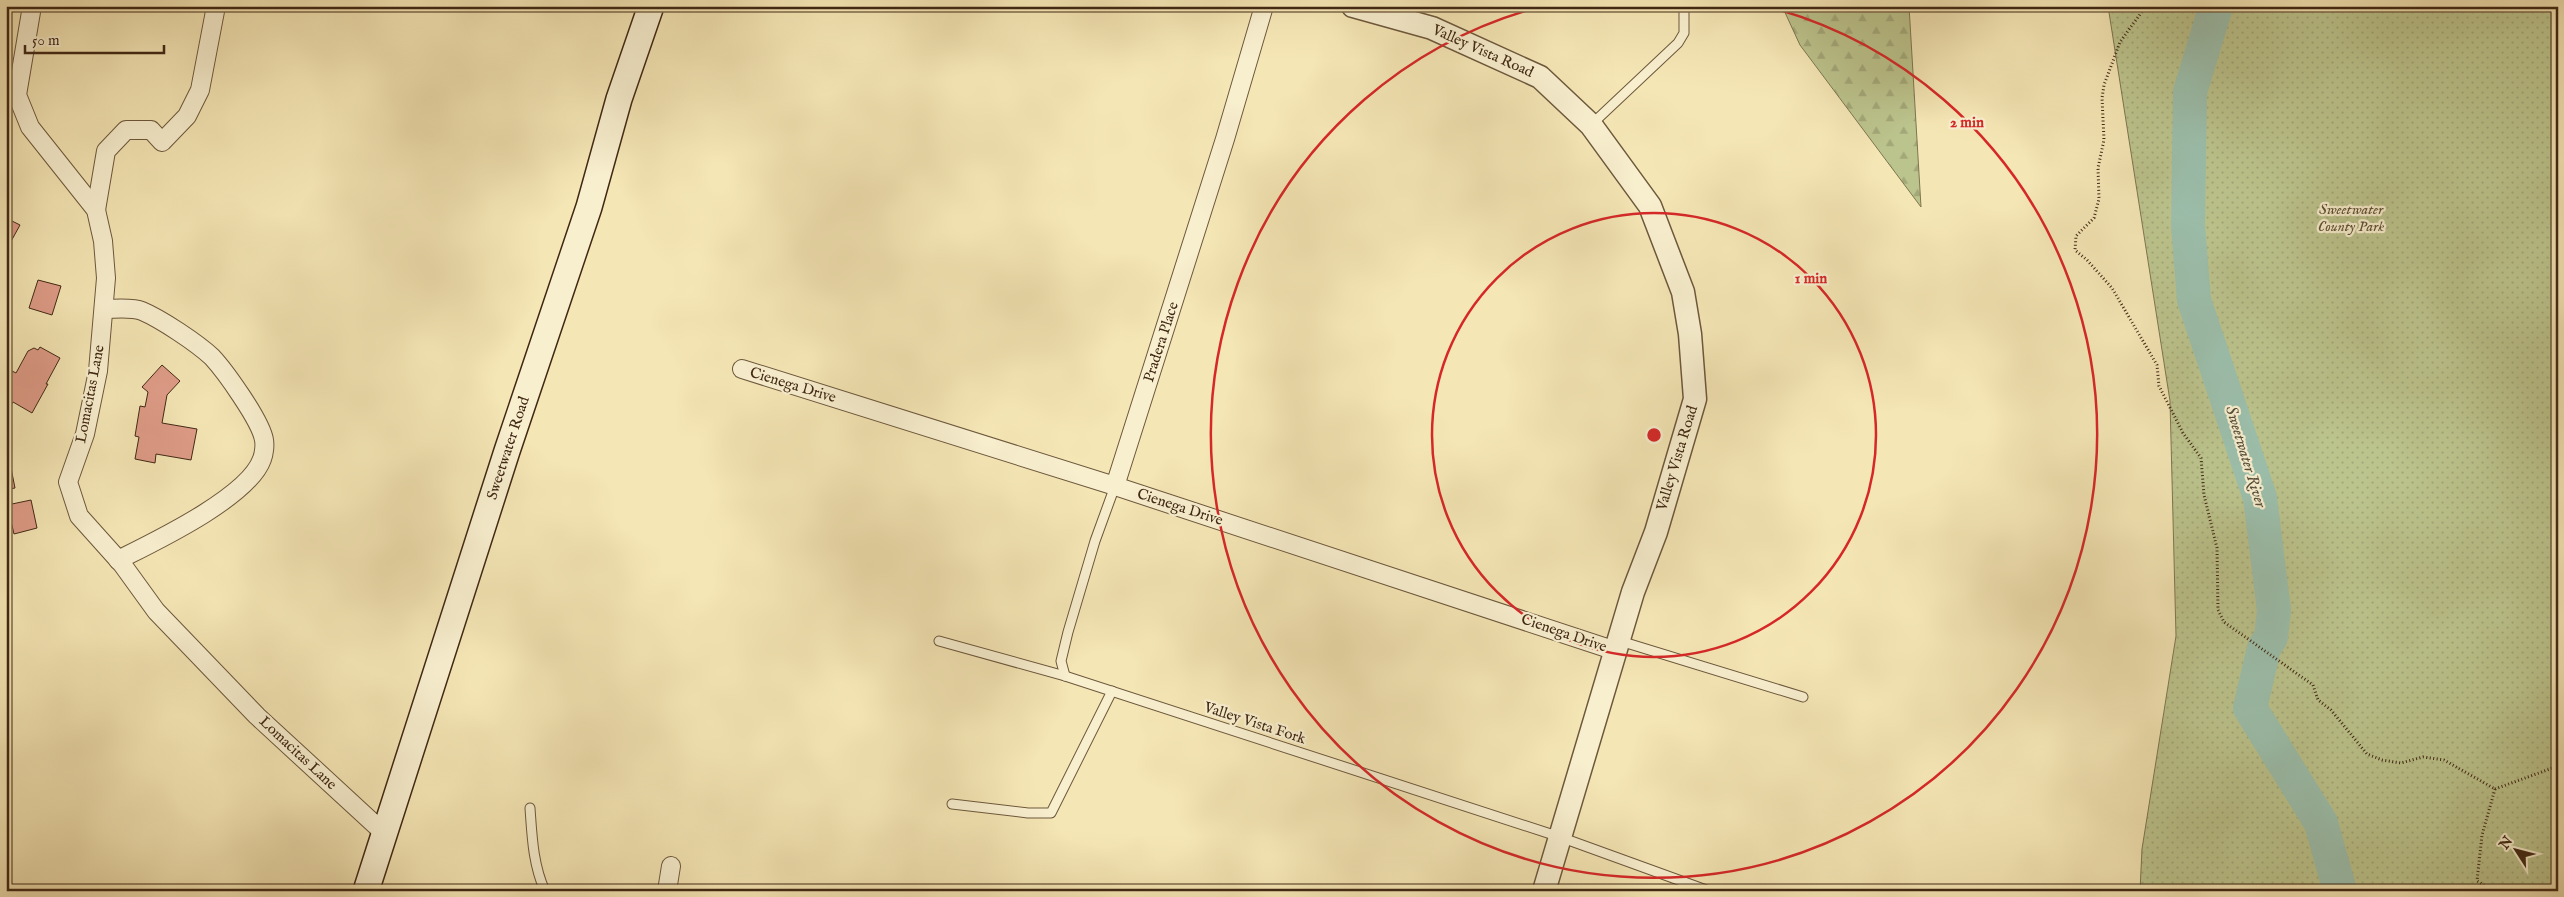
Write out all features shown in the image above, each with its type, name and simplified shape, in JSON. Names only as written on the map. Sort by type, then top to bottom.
[{"type":"main road","name":"Sweetwater Road","points":[[366,891],[589,207],[619,99],[651,6]]},
{"type":"street","name":"Lomacitas Lane","points":[[32,6],[17,95],[30,127],[96,210],[103,241],[106,278],[98,370],[85,434],[68,482],[79,516],[118,560],[156,611],[257,716],[384,832]]},
{"type":"street","points":[[96,210],[106,151],[126,130],[151,130],[162,142],[187,116],[200,90],[216,6]]},
{"type":"street","name":"Pradera Place","points":[[1115,486],[1225,139],[1264,6]]},
{"type":"street","name":"Valley Vista Road","points":[[1353,6],[1432,28],[1540,76],[1591,124],[1650,206],[1680,284],[1690,334],[1695,398],[1656,532],[1633,592],[1544,891]]},
{"type":"street","points":[[104,308],[139,310],[155,317],[210,355],[226,372],[260,429],[264,441],[262,458],[255,472],[241,487],[167,536],[118,560]]},
{"type":"street","name":"Cienega Drive","points":[[742,369],[1618,646]]},
{"type":"street","points":[[667,891],[671,866]]},
{"type":"lane","points":[[1591,124],[1678,43],[1684,33],[1684,6]]},
{"type":"lane","name":"Pradera Place","points":[[1065,676],[1061,661],[1068,632],[1095,541],[1115,486]]},
{"type":"lane","name":"Valley Vista Fork","points":[[939,641],[1065,676],[1560,837],[1709,891]]},
{"type":"lane","points":[[1618,646],[1803,697]]},
{"type":"lane","points":[[952,804],[1028,813],[1051,813],[1112,692]]},
{"type":"lane","points":[[530,808],[533,848],[539,877],[545,891]]},
{"type":"path","points":[[2146,6],[2120,42],[2104,85],[2102,98],[2104,140],[2098,168],[2098,199],[2094,218],[2076,236],[2075,250],[2087,260],[2112,288],[2157,365],[2159,386],[2182,433],[2201,458],[2204,495],[2217,548],[2218,610],[2224,622],[2313,685],[2318,700],[2331,710],[2367,754],[2382,760],[2401,763],[2423,756],[2444,760],[2494,789],[2558,766]]},
{"type":"path","points":[[2494,789],[2482,835],[2477,881],[2505,891]]},
{"type":"path","points":[[2554,891],[2558,887]]},
{"type":"green space","points":[[1782,6],[1909,6],[1921,207],[1800,45]]},
{"type":"green space","name":"Sweetwater County Park","points":[[2108,6],[2558,6],[2558,891],[2140,891],[2142,849],[2176,636],[2170,401]]},
{"type":"building","points":[[6,218],[20,225],[9,245],[6,244]]},
{"type":"building","points":[[38,280],[61,286],[52,315],[29,308]]},
{"type":"building","points":[[40,347],[60,358],[46,384],[48,384],[32,413],[13,402],[6,414],[6,368],[16,373],[28,351],[34,348],[38,350]]},
{"type":"building","points":[[162,365],[180,381],[167,395],[162,423],[197,429],[191,460],[156,454],[155,463],[135,459],[139,437],[135,436],[140,406],[145,407],[148,392],[142,387]]},
{"type":"building","points":[[9,458],[15,488],[9,489],[12,504],[31,500],[37,528],[14,534],[10,517],[6,521],[6,459]]},
{"type":"waterway","name":"Sweetwater River","points":[[2216,6],[2190,92],[2188,225],[2194,300],[2260,498],[2274,610],[2271,637],[2264,648],[2250,708],[2321,823],[2340,891]]}]
